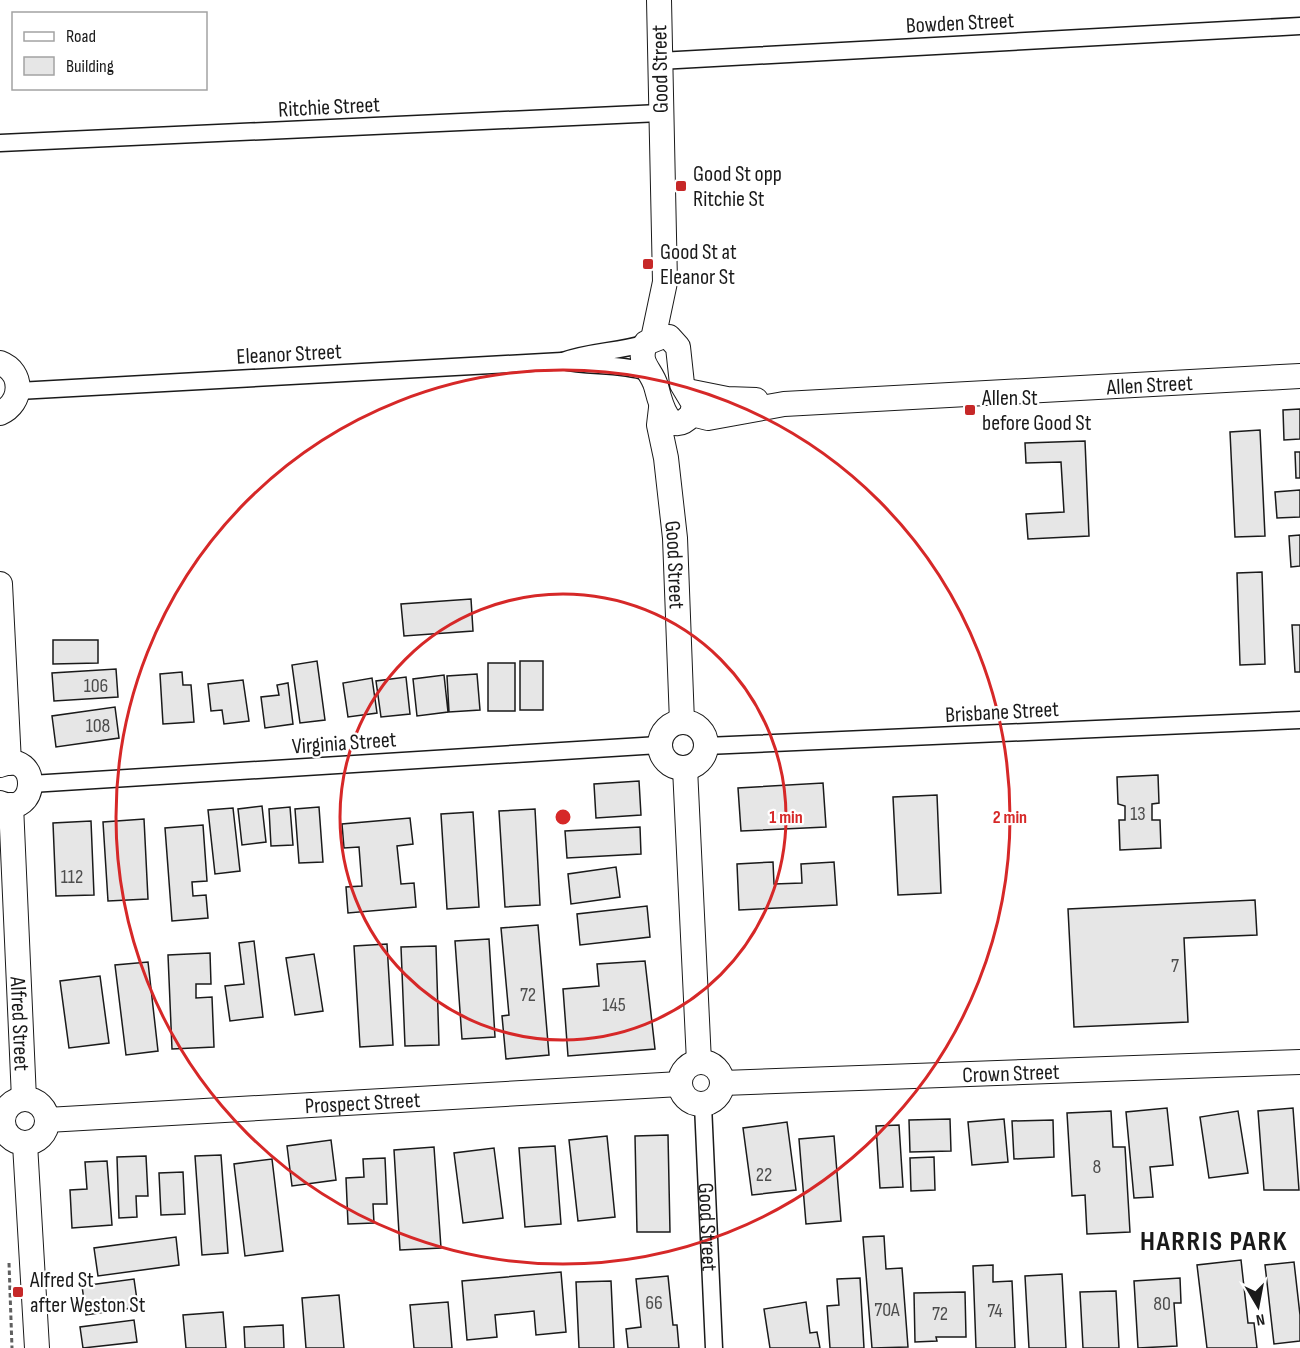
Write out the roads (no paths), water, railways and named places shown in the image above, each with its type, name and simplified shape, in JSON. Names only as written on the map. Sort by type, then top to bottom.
[{"type":"street","name":"Good Street","points":[[659,0],[665,282],[672,305],[680,376],[688,409]]},
{"type":"street","name":"Bowden Street","points":[[659,62],[1300,26]]},
{"type":"street","name":"Ritchie Street","points":[[0,143],[660,113]]},
{"type":"street","name":"Good Street","points":[[665,282],[650,341],[642,357],[647,372],[655,384],[661,408],[659,425],[666,458],[675,538],[682,722]]},
{"type":"street","points":[[650,341],[669,337],[678,347]]},
{"type":"street","name":"Eleanor Street","points":[[562,361],[585,352],[612,351],[650,341]]},
{"type":"street","name":"Eleanor Street","points":[[18,391],[562,361],[586,366],[628,366],[647,372]]},
{"type":"street","points":[[0,363],[15,376],[18,391],[12,405],[0,413]]},
{"type":"street","name":"Allen Street","points":[[661,408],[673,422],[688,409],[727,399],[784,404],[1300,376]]},
{"type":"street","points":[[675,538],[677,457],[688,409]]},
{"type":"street","points":[[0,585],[5,764],[25,770],[31,784],[24,800],[6,804]]},
{"type":"street","name":"Brisbane Street","points":[[706,746],[1300,720]]},
{"type":"street","points":[[682,722],[697,726],[706,738],[706,746],[700,761],[685,768],[670,765],[660,752],[659,745],[660,738],[669,726],[682,722]]},
{"type":"street","name":"Virginia Street","points":[[31,784],[659,745]]},
{"type":"street","points":[[685,768],[699,1062]]},
{"type":"street","name":"Alfred Street","points":[[6,804],[24,1099]]},
{"type":"street","points":[[699,1062],[713,1065],[722,1076],[723,1083],[717,1097],[704,1105],[696,1104],[685,1097],[680,1084],[687,1066],[699,1062]]},
{"type":"street","name":"Crown Street","points":[[723,1083],[1300,1062]]},
{"type":"street","name":"Prospect Street","points":[[48,1120],[680,1084]]},
{"type":"street","points":[[24,1099],[39,1104],[48,1120],[46,1130],[39,1139],[25,1144],[11,1139],[1,1125],[11,1103],[24,1099]]},
{"type":"street","name":"Good Street","points":[[704,1105],[714,1348]]},
{"type":"street","points":[[25,1144],[37,1348]]},
{"type":"place","name":"Good St opp Ritchie St","points":[[681,186]]},
{"type":"place","name":"Good St at Eleanor St","points":[[648,264]]},
{"type":"place","name":"Allen St before Good St","points":[[970,410]]},
{"type":"place","name":"Alfred St after Weston St","points":[[18,1292]]},
{"type":"district","name":"HARRIS PARK","points":[[1214,1240]]}]
